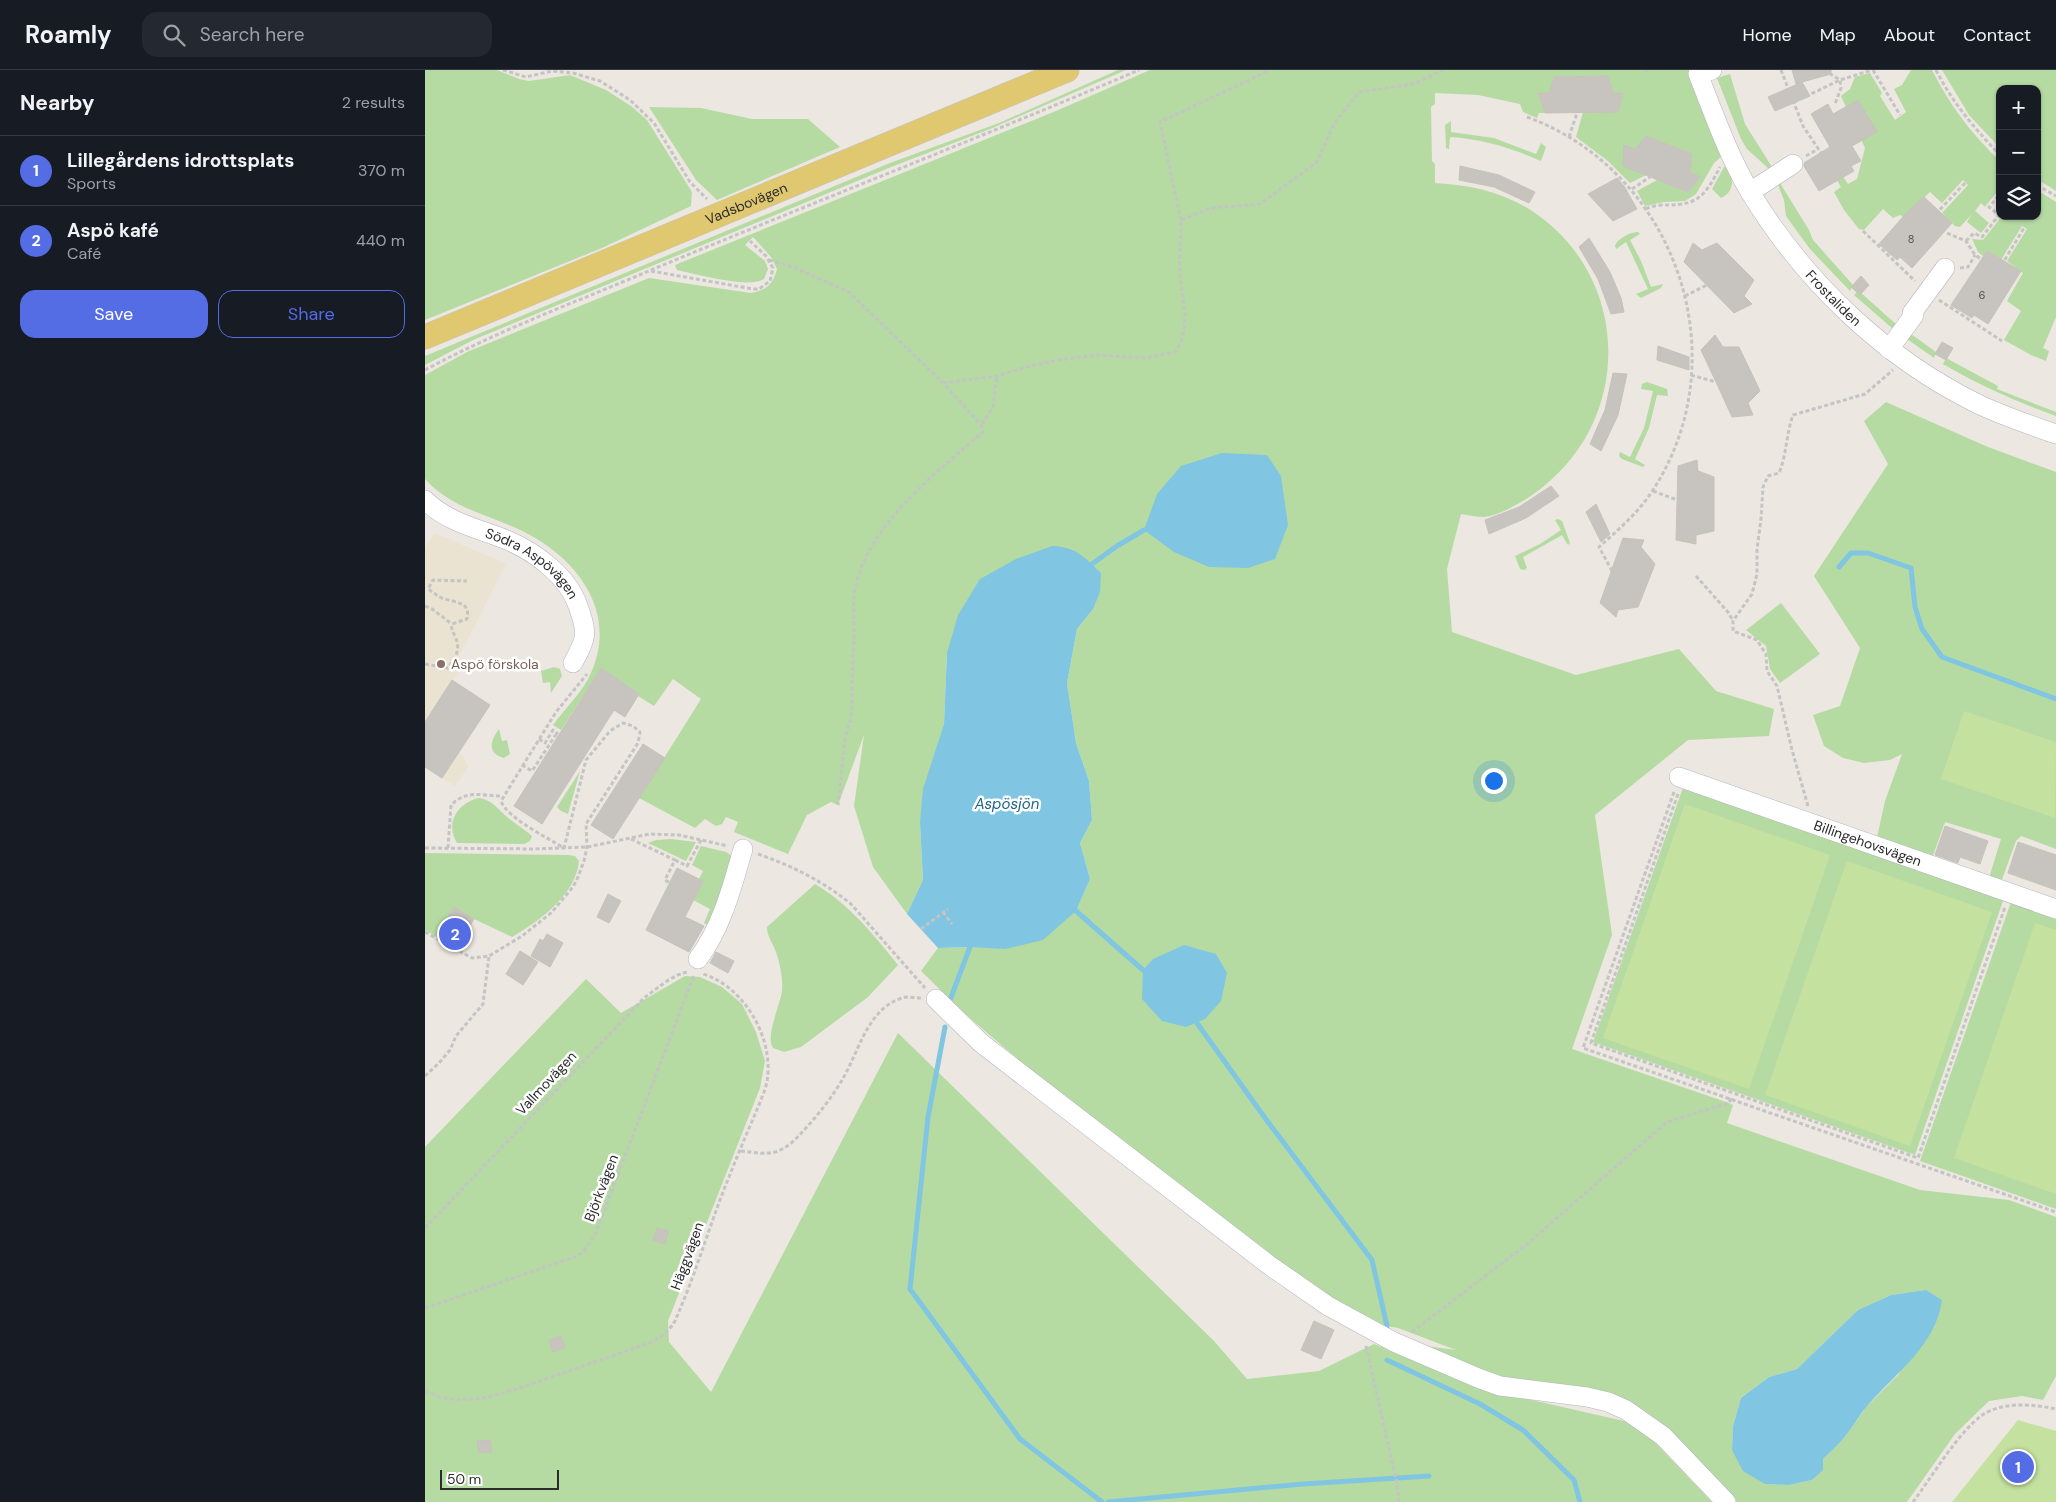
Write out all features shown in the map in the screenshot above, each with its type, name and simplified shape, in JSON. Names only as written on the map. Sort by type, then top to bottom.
[{"type":"main road","name":"Vadsbovägen","points":[[425,337],[1067,70]]},
{"type":"street","name":"Frostaliden","points":[[1705,72],[1732,158],[1750,192],[1808,271],[1846,312],[1897,354],[1978,404],[2056,434]]},
{"type":"street","points":[[1750,192],[1793,164]]},
{"type":"street","points":[[1897,354],[1913,314],[1951,267]]},
{"type":"street","name":"Södra Aspövägen","points":[[425,500],[447,516],[509,541],[529,552],[563,580],[575,598],[583,621],[585,640],[580,668]]},
{"type":"street","name":"Billingehovsvägen","points":[[1681,778],[2056,908]]},
{"type":"street","points":[[697,966],[719,925],[743,849]]},
{"type":"street","points":[[936,999],[981,1044],[1299,1286],[1361,1324],[1456,1370],[1500,1386],[1587,1396],[1626,1410],[1663,1436],[1726,1502]]},
{"type":"path","points":[[503,70],[526,77],[552,71],[573,73],[599,81],[629,100],[654,123],[691,182],[707,199]]},
{"type":"path","points":[[425,370],[474,344],[1035,115],[1139,70]]},
{"type":"path","points":[[943,383],[997,376],[1026,366],[1058,360],[1097,355],[1146,358],[1175,352],[1184,336],[1184,301],[1180,271],[1181,220],[1160,122],[1270,70]]},
{"type":"path","points":[[1181,220],[1211,208],[1260,204],[1317,162],[1334,124],[1359,92],[1414,84],[1443,70]]},
{"type":"path","points":[[1781,70],[1803,126],[1834,172]]},
{"type":"path","points":[[1824,70],[1840,80]]},
{"type":"path","points":[[1795,102],[1840,80],[1872,70],[1900,115]]},
{"type":"path","points":[[1937,70],[1959,107],[1978,133],[1996,151]]},
{"type":"path","points":[[1835,104],[1841,88],[1840,80]]},
{"type":"path","points":[[1569,137],[1577,113]]},
{"type":"path","points":[[1527,117],[1569,137],[1605,163],[1632,189],[1665,240],[1680,276],[1685,296],[1691,337],[1691,375],[1684,418],[1677,440],[1653,490],[1629,520],[1599,547],[1612,571]]},
{"type":"path","points":[[1646,209],[1649,206],[1684,205],[1697,200],[1709,187],[1722,164],[1732,158]]},
{"type":"path","points":[[1632,189],[1650,177]]},
{"type":"path","points":[[1931,219],[1965,183]]},
{"type":"path","points":[[2041,187],[2056,196]]},
{"type":"path","points":[[1996,199],[1989,207],[1996,213]]},
{"type":"path","points":[[1918,206],[1947,233],[1966,242],[1975,255],[2013,281]]},
{"type":"path","points":[[1966,242],[1973,233],[1982,237],[1996,219]]},
{"type":"path","points":[[1998,270],[2024,228]]},
{"type":"path","points":[[651,271],[759,289],[770,281],[773,268],[769,260],[750,241]]},
{"type":"path","points":[[1951,267],[1962,269],[1969,267],[1975,255]]},
{"type":"path","points":[[769,260],[793,267],[849,292],[943,383],[981,425],[983,432],[945,465],[889,522],[877,539],[859,574],[854,596],[851,718],[845,738],[838,805]]},
{"type":"path","points":[[1685,296],[1707,285]]},
{"type":"path","points":[[1733,621],[1752,594],[1757,574],[1757,549],[1763,487],[1768,476],[1779,473],[1784,461],[1788,428],[1793,415],[1865,394],[1886,378],[1897,354]]},
{"type":"path","points":[[1691,375],[1716,382]]},
{"type":"path","points":[[981,425],[993,406],[997,376]]},
{"type":"path","points":[[1653,490],[1677,500]]},
{"type":"path","points":[[1696,576],[1720,602],[1733,621],[1733,631],[1757,640],[1766,654],[1767,671],[1777,686],[1792,750],[1814,824]]},
{"type":"path","points":[[452,624],[467,619],[468,609],[459,602],[440,598],[429,589],[433,580],[467,581]]},
{"type":"path","points":[[425,606],[452,624]]},
{"type":"path","points":[[425,664],[448,668],[459,647],[451,629],[452,624]]},
{"type":"path","points":[[564,848],[515,818],[502,805],[501,801],[502,796],[564,700],[583,680],[580,668]]},
{"type":"path","points":[[425,932],[472,958],[489,956],[537,925],[559,905],[579,877],[587,847],[586,824],[638,743],[640,732],[633,726],[623,722],[610,730],[586,760],[564,848]]},
{"type":"path","points":[[522,765],[532,771],[558,734],[553,730],[545,743],[539,739]]},
{"type":"path","points":[[1681,778],[1591,1043],[1908,1155],[1918,1158],[2010,892]]},
{"type":"path","points":[[1681,778],[1583,1048],[2056,1212]]},
{"type":"path","points":[[448,848],[451,805],[459,797],[469,794],[502,796]]},
{"type":"path","points":[[425,848],[587,847],[650,834],[679,834],[743,849],[799,870],[837,892],[851,904],[936,999]]},
{"type":"path","points":[[631,838],[687,866],[701,840]]},
{"type":"path","points":[[670,883],[665,880],[675,860]]},
{"type":"path","points":[[921,929],[948,908]]},
{"type":"path","points":[[943,912],[952,924]]},
{"type":"path","points":[[425,1076],[450,1050],[456,1036],[483,1004],[489,956]]},
{"type":"path","name":"Häggvägen","points":[[425,1391],[440,1397],[457,1400],[483,1398],[514,1390],[661,1337],[673,1325],[727,1181],[741,1151],[764,1091],[768,1074],[768,1058],[752,1013],[736,993],[697,966]]},
{"type":"path","name":"Vallmovägen","points":[[425,1228],[643,998],[697,966]]},
{"type":"path","name":"Björkvägen","points":[[425,1308],[575,1257],[583,1252],[589,1244],[609,1199],[697,966]]},
{"type":"path","points":[[741,1151],[767,1153],[791,1144],[828,1101],[843,1079],[869,1026],[889,1004],[903,997],[936,999]]},
{"type":"path","points":[[1411,1333],[1527,1244],[1667,1122],[1729,1103],[1731,1098]]},
{"type":"path","points":[[1361,1324],[1396,1479],[1399,1502]]},
{"type":"path","points":[[1913,1502],[1964,1433],[1981,1416],[1997,1408],[2019,1404],[2056,1409]]},
{"type":"shaded area","name":"Aspö förskola","points":[[435,533],[506,564],[452,670],[458,674],[452,681],[490,705],[459,752],[469,766],[455,786],[425,767],[425,548]]},
{"type":"green space","points":[[425,70],[497,70],[529,81],[570,75],[606,90],[631,106],[647,120],[692,192],[691,206],[602,248],[425,320]]},
{"type":"green space","points":[[1118,70],[1126,70],[990,129],[891,167],[473,340],[425,365],[425,356],[890,163],[999,123]]},
{"type":"green space","points":[[1150,70],[1693,70],[1722,156],[1714,163],[1696,194],[1685,201],[1664,202],[1645,206],[1637,191],[1657,180],[1688,192],[1700,177],[1690,172],[1692,154],[1646,136],[1635,149],[1624,145],[1646,175],[1630,183],[1608,161],[1576,137],[1583,112],[1618,112],[1623,93],[1613,93],[1608,76],[1554,77],[1549,93],[1538,94],[1545,113],[1539,113],[1537,118],[1523,112],[1520,104],[1478,95],[1435,93],[1435,104],[1431,107],[1432,161],[1435,164],[1435,183],[1472,187],[1507,198],[1529,209],[1562,236],[1586,269],[1602,305],[1608,344],[1606,383],[1594,421],[1574,456],[1544,486],[1515,505],[1491,516],[1461,514],[1447,569],[1452,632],[1576,675],[1679,649],[1716,691],[1774,709],[1769,736],[1688,740],[1595,815],[1612,935],[1572,1049],[1729,1103],[1733,1105],[1727,1123],[1920,1190],[2009,1200],[2056,1217],[2056,1376],[2043,1400],[2022,1396],[1989,1401],[1955,1434],[1907,1502],[1736,1502],[1646,1415],[1499,1380],[1418,1345],[1456,1350],[1398,1328],[1381,1325],[1315,1289],[1214,1216],[1128,1144],[1020,1061],[964,1013],[921,971],[938,948],[970,947],[1076,911],[1090,879],[1080,843],[1092,820],[1089,781],[1076,743],[1067,683],[1077,629],[1093,609],[947,653],[944,724],[920,822],[923,880],[907,914],[873,867],[854,806],[864,735],[838,805],[831,802],[807,815],[788,854],[734,832],[738,822],[726,817],[722,824],[716,826],[705,819],[695,828],[639,798],[701,699],[673,679],[654,706],[601,668],[561,730],[553,725],[579,693],[591,673],[598,650],[599,628],[595,607],[586,587],[574,569],[539,540],[445,497],[425,479],[425,375],[467,352],[649,278],[751,293],[761,290],[769,286],[777,269],[771,257],[753,237],[745,245],[765,261],[768,269],[764,279],[757,282],[735,282],[709,277],[677,270],[675,265],[1056,111]],"holes":[[[1926,1290],[1941,1300],[1898,1375],[1867,1406],[1847,1434],[1823,1459],[1812,1480],[1789,1485],[1765,1484],[1732,1450],[1733,1426],[1741,1398],[1769,1377],[1797,1369],[1858,1310],[1891,1295]]]},
{"type":"green space","points":[[1911,70],[1932,70],[1962,118],[1980,141],[1996,157],[1996,193],[1985,207],[1981,203],[1975,211],[1989,223],[1981,233],[1967,222],[1971,215],[1960,227],[1955,226],[1942,213],[1968,185],[1963,180],[1942,203],[1930,192],[1903,217],[1900,215],[1893,218],[1883,209],[1864,230],[1859,229],[1844,210],[1834,192],[1841,187],[1833,174],[1839,170],[1848,184],[1857,179],[1865,148],[1841,96],[1850,89],[1855,77],[1870,73],[1882,93],[1880,96],[1895,120],[1906,112],[1894,89],[1902,85]]},
{"type":"green space","points":[[1942,70],[2056,70],[2056,191],[2041,182],[2041,85],[1996,85],[1996,144],[1969,115]]},
{"type":"green space","points":[[1730,74],[1745,124],[1772,167],[1769,169],[1747,149],[1741,139],[1717,78]]},
{"type":"green space","points":[[649,107],[701,108],[752,119],[808,119],[840,147],[717,200],[696,180]]},
{"type":"green space","points":[[1451,121],[1451,132],[1494,138],[1536,154],[1541,143],[1546,147],[1541,161],[1497,145],[1462,138],[1450,137],[1449,149],[1446,148],[1445,125]]},
{"type":"green space","points":[[1727,165],[1731,174],[1732,184],[1729,192],[1721,198],[1712,189]]},
{"type":"green space","points":[[1780,183],[1809,230],[1813,240],[1853,285],[1850,291],[1810,249],[1786,216],[1784,200],[1778,185]]},
{"type":"green space","points":[[2041,193],[2056,202],[2056,317],[2043,348],[2049,351],[2046,361],[2004,340],[2021,311],[2007,301],[2023,273],[2007,261],[2027,229],[2022,226],[2001,260],[1987,251],[1984,257],[1978,252],[1972,239],[1983,240],[1999,220],[2041,220]]},
{"type":"green space","points":[[1638,232],[1640,234],[1630,240],[1651,287],[1663,284],[1661,288],[1641,298],[1636,294],[1648,289],[1626,242],[1616,249],[1615,246],[1624,236]]},
{"type":"green space","points":[[1857,292],[1861,293],[1897,325],[1893,329],[1854,295]]},
{"type":"green space","points":[[1911,334],[1936,352],[1934,358],[1907,339]]},
{"type":"green space","points":[[1946,358],[1998,386],[1997,389],[2056,412],[2056,416],[2012,399],[1971,379],[1943,364]]},
{"type":"green space","points":[[1647,382],[1667,389],[1668,396],[1657,395],[1649,428],[1635,459],[1645,465],[1643,467],[1619,456],[1620,452],[1630,457],[1644,428],[1653,391],[1641,389],[1642,384]]},
{"type":"green space","points":[[1886,402],[1988,447],[2056,472],[2056,849],[2021,836],[2016,841],[2001,882],[1989,878],[2001,839],[1945,822],[1931,861],[1876,842],[1885,801],[1902,754],[1890,760],[1864,763],[1843,758],[1824,746],[1813,715],[1840,706],[1860,648],[1814,576],[1888,464],[1864,421]]},
{"type":"green space","points":[[1555,520],[1562,521],[1570,543],[1568,545],[1562,535],[1523,557],[1527,568],[1524,570],[1520,569],[1515,556],[1540,544],[1561,530]]},
{"type":"green space","points":[[1781,603],[1820,654],[1780,683],[1770,669],[1766,646],[1746,630]]},
{"type":"green space","points":[[554,667],[560,669],[562,676],[551,693],[550,682],[543,683],[541,671]]},
{"type":"green space","points":[[1964,711],[2056,742],[2055,818],[1941,779]]},
{"type":"green space","points":[[499,729],[502,741],[507,740],[510,754],[504,758],[498,756],[492,750],[492,742]]},
{"type":"green space","points":[[580,771],[568,814],[557,807]]},
{"type":"green space","points":[[1685,782],[2004,898],[1915,1155],[1593,1042]]},
{"type":"green space","points":[[479,798],[491,802],[509,819],[532,836],[530,841],[524,844],[457,843],[452,828],[455,815],[465,804]]},
{"type":"green space","points":[[1685,804],[1830,855],[1749,1089],[1603,1038]]},
{"type":"green space","points":[[671,839],[696,842],[686,861],[648,843],[656,840]]},
{"type":"green space","points":[[701,846],[726,852],[732,856],[710,927],[704,923],[710,909],[693,900],[703,881],[699,879],[703,871],[692,865]]},
{"type":"green space","points":[[425,853],[568,855],[575,856],[579,861],[571,885],[564,896],[544,915],[512,937],[454,907],[438,933],[443,937],[442,940],[425,930]]},
{"type":"green space","points":[[1847,861],[1992,912],[1910,1146],[1765,1095]]},
{"type":"green space","points":[[815,884],[828,892],[850,911],[870,931],[898,965],[868,997],[801,1047],[784,1052],[773,1048],[771,1043],[772,1029],[781,997],[782,981],[779,961],[767,927]]},
{"type":"green space","points":[[2011,902],[2056,912],[2056,1209],[1920,1161]]},
{"type":"green space","points":[[2035,923],[2056,930],[2056,1194],[1954,1158]]},
{"type":"green space","points":[[685,976],[700,977],[722,987],[742,1004],[756,1032],[765,1061],[760,1088],[668,1321],[669,1342],[711,1392],[898,1033],[1214,1341],[1247,1379],[1319,1371],[1374,1344],[1497,1392],[1637,1424],[1712,1502],[425,1502],[425,1147],[586,979],[621,1013]]},
{"type":"green space","points":[[2018,1420],[2056,1431],[2056,1502],[1952,1502]]},
{"type":"water","points":[[1222,453],[1267,455],[1281,476],[1288,525],[1275,559],[1248,568],[1209,567],[1174,552],[1144,530],[1157,494],[1181,466]]},
{"type":"water","name":"Aspösjön","points":[[1052,546],[1068,548],[1074,551],[1085,558],[1101,573],[1100,592],[1093,609],[1077,629],[1067,683],[1076,743],[1089,781],[1092,820],[1080,843],[1090,879],[1076,911],[1043,940],[1005,949],[938,948],[907,914],[923,880],[920,822],[923,789],[944,724],[947,653],[958,615],[980,579],[1016,559]]},
{"type":"water","points":[[1184,945],[1216,954],[1227,973],[1221,1001],[1205,1019],[1186,1027],[1162,1021],[1142,999],[1143,970],[1153,959]]},
{"type":"water","points":[[1926,1290],[1942,1300],[1932,1331],[1913,1357],[1868,1405],[1844,1437],[1823,1459],[1823,1470],[1812,1480],[1789,1485],[1765,1484],[1743,1471],[1732,1450],[1733,1426],[1741,1398],[1769,1377],[1797,1369],[1858,1310],[1891,1295]]},
{"type":"building","points":[[1792,70],[1831,70],[1831,74],[1802,82],[1810,96],[1775,111],[1768,97],[1800,83],[1796,84]]},
{"type":"building","points":[[1608,76],[1613,93],[1623,93],[1618,112],[1545,113],[1538,93],[1549,93],[1554,77]]},
{"type":"building","points":[[1858,100],[1877,132],[1852,146],[1861,161],[1851,166],[1854,171],[1819,191],[1804,163],[1830,147],[1811,114],[1828,104],[1833,114]]},
{"type":"building","points":[[1646,136],[1692,154],[1690,172],[1700,177],[1688,192],[1623,166],[1624,145],[1635,149]]},
{"type":"building","points":[[1460,166],[1499,175],[1535,192],[1529,203],[1494,187],[1459,180]]},
{"type":"building","points":[[1617,178],[1624,186],[1637,209],[1613,221],[1588,194]]},
{"type":"building","points":[[1924,197],[1952,223],[1912,268],[1900,257],[1897,260],[1879,244],[1910,209]]},
{"type":"building","points":[[1589,238],[1610,272],[1621,298],[1624,312],[1611,314],[1598,279],[1579,247]]},
{"type":"building","points":[[1693,243],[1702,250],[1717,243],[1754,280],[1744,296],[1752,304],[1734,313],[1684,262]]},
{"type":"building","points":[[1987,251],[2021,271],[1988,324],[1974,315],[1972,318],[1951,305]]},
{"type":"building","points":[[1861,276],[1869,285],[1860,295],[1851,287]]},
{"type":"building","points":[[1715,335],[1723,347],[1739,347],[1760,391],[1748,403],[1753,415],[1732,417],[1701,350]]},
{"type":"building","points":[[1942,342],[1953,348],[1946,360],[1935,354]]},
{"type":"building","points":[[1658,346],[1689,357],[1689,370],[1657,360]]},
{"type":"building","points":[[1613,373],[1627,374],[1618,415],[1601,451],[1590,444],[1605,410]]},
{"type":"building","points":[[1697,460],[1698,471],[1714,477],[1714,531],[1696,535],[1696,544],[1676,540],[1678,466]]},
{"type":"building","points":[[1551,486],[1559,496],[1526,518],[1489,534],[1485,520],[1519,507]]},
{"type":"building","points":[[1596,504],[1610,534],[1601,542],[1586,512]]},
{"type":"building","points":[[1623,538],[1644,540],[1641,547],[1655,564],[1638,607],[1618,610],[1616,617],[1600,603]]},
{"type":"building","points":[[601,668],[639,694],[625,717],[614,710],[542,824],[514,806]]},
{"type":"building","points":[[452,680],[490,705],[442,778],[425,767],[425,722]]},
{"type":"building","points":[[643,744],[665,758],[613,839],[591,825]]},
{"type":"building","points":[[1945,826],[1988,841],[1980,864],[1960,857],[1958,863],[1935,855]]},
{"type":"building","points":[[2018,842],[2056,855],[2056,890],[2008,873]]},
{"type":"building","points":[[677,868],[703,881],[685,917],[704,926],[689,952],[646,930]]},
{"type":"building","points":[[608,894],[621,901],[609,923],[597,917]]},
{"type":"building","points":[[454,907],[474,919],[458,946],[437,934]]},
{"type":"building","points":[[547,934],[563,943],[550,967],[531,956],[540,939],[543,941]]},
{"type":"building","points":[[520,951],[538,962],[523,985],[506,974]]},
{"type":"building","points":[[716,952],[734,961],[728,973],[710,963]]},
{"type":"building","points":[[657,1228],[669,1231],[665,1244],[653,1240]]},
{"type":"building","points":[[1314,1321],[1334,1330],[1321,1359],[1301,1350]]},
{"type":"building","points":[[561,1336],[565,1348],[553,1352],[549,1340]]},
{"type":"building","points":[[490,1440],[492,1452],[479,1453],[477,1441]]},
{"type":"waterway","points":[[1092,564],[1144,530]]},
{"type":"waterway","points":[[1839,567],[1851,553],[1868,553],[1911,568],[1915,607],[1922,629],[1942,657],[2056,699]]},
{"type":"waterway","points":[[1076,911],[1143,970]]},
{"type":"waterway","points":[[950,1000],[970,947]]},
{"type":"waterway","points":[[1197,1023],[1265,1118],[1372,1260],[1387,1326]]},
{"type":"waterway","points":[[945,1027],[928,1117],[910,1289],[1020,1439],[1102,1502]]},
{"type":"waterway","points":[[1387,1360],[1480,1404],[1523,1430],[1574,1480],[1580,1502]]},
{"type":"waterway","points":[[1108,1502],[1303,1484],[1429,1476]]},
{"type":"place","name":"Aspö förskola","points":[[441,664]]},
{"type":"place","name":"Aspö kafé","points":[[455,934]]},
{"type":"place","name":"Lillegårdens idrottsplats","points":[[2018,1467]]}]
